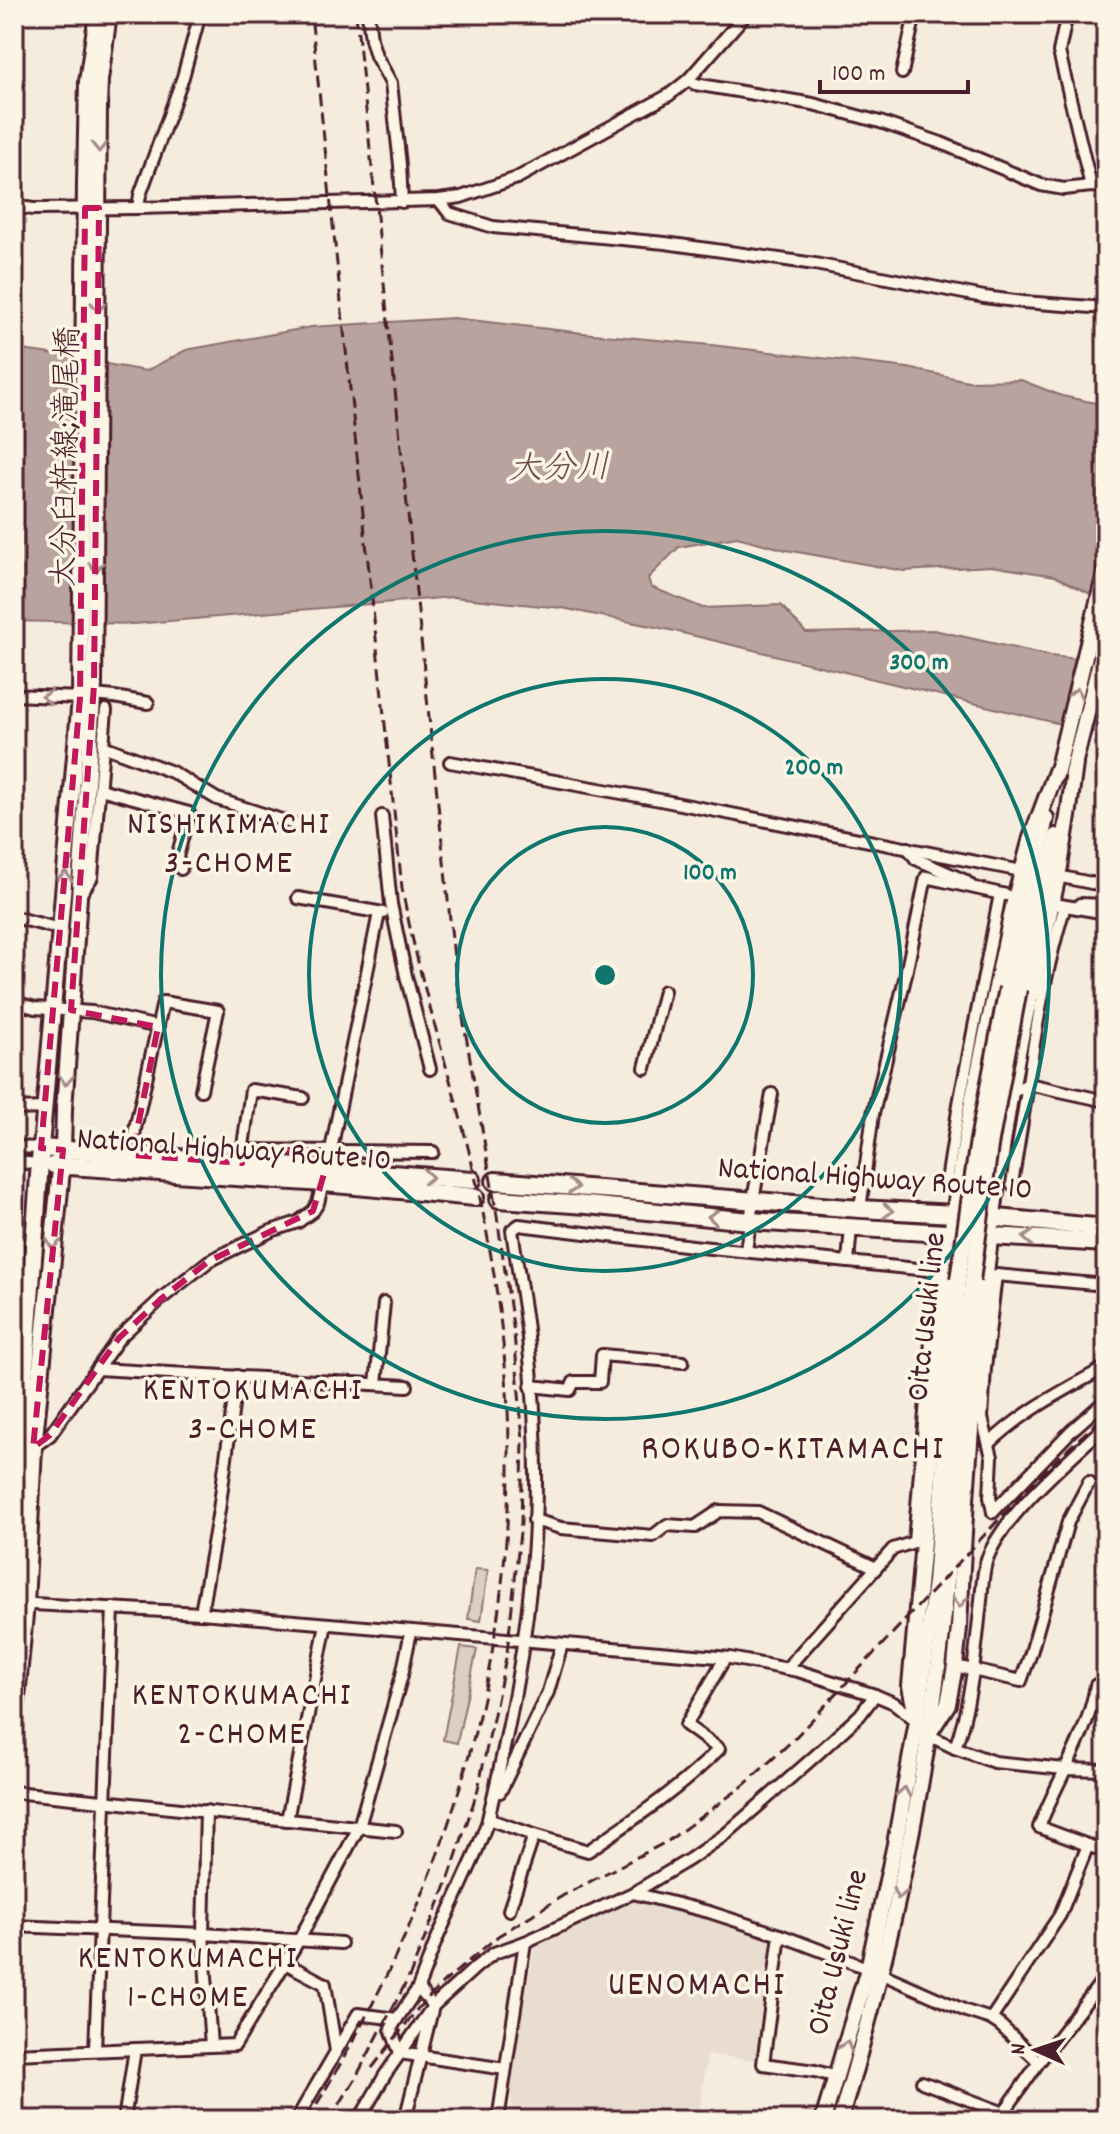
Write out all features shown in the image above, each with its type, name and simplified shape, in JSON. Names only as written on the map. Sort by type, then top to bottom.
[{"type":"highway","name":"National Highway Route 10","points":[[14,1718],[20,1604],[22,1452],[19,1365],[41,1156],[326,1176],[472,1180]]},
{"type":"highway","name":"National Highway Route 10","points":[[62,1158],[242,1156],[326,1176],[475,1197]]},
{"type":"highway","name":"National Highway Route 10","points":[[14,1520],[62,1158]]},
{"type":"highway","name":"National Highway Route 10","points":[[495,1181],[1106,1228]]},
{"type":"highway","name":"National Highway Route 10","points":[[499,1199],[750,1221],[1106,1243]]},
{"type":"main road","points":[[92,208],[87,82],[97,14]]},
{"type":"main road","points":[[92,208],[100,80],[109,14]]},
{"type":"main road","name":"大分臼杵線;滝尾橋","points":[[87,691],[92,208]]},
{"type":"main road","points":[[928,1735],[948,1704],[955,1666],[974,1388],[990,1236],[1030,990],[1041,868],[1031,838],[1057,769],[1106,569]]},
{"type":"main road","name":"Oita Usuki line","points":[[840,2120],[865,2039],[917,1721],[935,1582],[965,1280],[990,1146],[1013,988],[1041,868],[1075,764],[1106,638]]},
{"type":"main road","points":[[62,1158],[80,895],[87,691]]},
{"type":"main road","points":[[41,1156],[60,929],[87,691]]},
{"type":"main road","points":[[917,1721],[910,1686],[924,1486],[966,1100],[995,986],[1041,868]]},
{"type":"main road","name":"Oita Usuki line","points":[[823,2120],[874,1971],[908,1854],[928,1735],[949,1569],[961,1398],[965,1280]]},
{"type":"street","points":[[138,208],[191,54],[200,14]]},
{"type":"street","points":[[368,14],[376,56],[391,83],[402,202]]},
{"type":"street","points":[[14,206],[33,209],[138,208],[402,202],[461,197],[517,178],[669,95],[688,80],[746,14]]},
{"type":"street","points":[[902,73],[915,14]]},
{"type":"street","points":[[1067,14],[1059,52],[1091,186]]},
{"type":"street","points":[[688,80],[695,84],[813,104],[880,122],[941,143],[1041,185],[1064,189],[1106,187]]},
{"type":"street","points":[[439,200],[449,213],[493,227],[665,243],[815,264],[984,297],[1106,308]]},
{"type":"street","points":[[14,695],[87,691],[148,703]]},
{"type":"street","points":[[80,895],[92,877],[106,710]]},
{"type":"street","points":[[103,746],[172,772],[217,799],[294,824]]},
{"type":"street","points":[[450,762],[908,848],[1041,868],[1106,886]]},
{"type":"street","points":[[100,789],[189,813],[177,857],[181,869]]},
{"type":"street","points":[[382,816],[393,911],[430,1069]]},
{"type":"street","points":[[908,848],[916,859],[964,880],[976,889]]},
{"type":"street","points":[[860,1209],[873,1114],[926,877],[1003,894],[966,1100],[947,1181]]},
{"type":"street","points":[[298,898],[379,913],[393,911]]},
{"type":"street","points":[[1106,905],[1060,905],[1106,913]]},
{"type":"street","points":[[1012,1184],[1039,1013],[1065,906]]},
{"type":"street","points":[[22,1452],[50,1435],[119,1338],[140,1318],[209,1261],[271,1231],[298,1222],[318,1203],[379,913]]},
{"type":"street","points":[[14,917],[60,929]]},
{"type":"street","points":[[645,1068],[664,991]]},
{"type":"street","points":[[14,1002],[52,1010],[92,1012],[158,1027]]},
{"type":"street","points":[[132,1155],[163,1002],[218,1011],[201,1090]]},
{"type":"street","points":[[1011,1093],[1028,1084],[1106,1101]]},
{"type":"street","points":[[303,1098],[251,1090],[242,1156],[331,1150],[433,1152]]},
{"type":"street","points":[[746,1251],[772,1094]]},
{"type":"street","points":[[14,1109],[45,1108]]},
{"type":"street","points":[[14,1147],[41,1156]]},
{"type":"street","points":[[14,1162],[41,1156]]},
{"type":"street","points":[[488,1819],[525,1641],[533,1565],[528,1337],[512,1230],[519,1225],[937,1271],[924,1486],[914,1542],[893,1549],[786,1669]]},
{"type":"street","points":[[848,1262],[851,1227]]},
{"type":"street","points":[[1106,1285],[996,1275],[982,1399],[982,1418],[992,1457],[990,1497],[993,1512],[1071,1431],[1106,1400]]},
{"type":"street","points":[[376,1384],[384,1303]]},
{"type":"street","points":[[531,1386],[570,1390],[574,1382],[600,1382],[602,1355],[683,1362]]},
{"type":"street","points":[[989,1444],[1024,1414],[1106,1367]]},
{"type":"street","points":[[97,1369],[407,1386]]},
{"type":"street","points":[[201,1613],[237,1376]]},
{"type":"street","points":[[955,1748],[963,1725],[973,1670],[986,1562],[1002,1529],[1106,1425]]},
{"type":"street","points":[[955,1666],[1021,1681],[1068,1522],[1089,1482]]},
{"type":"street","points":[[534,1520],[561,1528],[653,1536],[667,1525],[695,1527],[719,1511],[758,1512],[876,1568]]},
{"type":"street","points":[[20,1604],[201,1613],[725,1658],[786,1669],[875,1695],[894,1703],[917,1721],[928,1735],[994,1762],[1106,1770]]},
{"type":"street","points":[[95,2050],[113,1608]]},
{"type":"street","points":[[287,1820],[326,1624]]},
{"type":"street","points":[[14,2054],[235,2045],[299,1940],[359,1827],[402,1675],[411,1631]]},
{"type":"street","points":[[400,2053],[391,2029],[418,1988],[488,1819],[548,1692],[562,1644]]},
{"type":"street","points":[[488,1819],[588,1851],[675,1791],[719,1749],[686,1725],[725,1658]]},
{"type":"street","points":[[1096,1685],[1093,1707],[1039,1827],[1106,1852]]},
{"type":"street","points":[[359,2120],[433,2006],[476,1967],[494,1953],[633,1893],[690,1859],[726,1834],[860,1715],[875,1695]]},
{"type":"street","points":[[14,1792],[396,1831]]},
{"type":"street","points":[[206,1811],[203,1934],[211,2046]]},
{"type":"street","points":[[509,1910],[534,1835]]},
{"type":"street","points":[[991,2019],[1060,1915],[1088,1845]]},
{"type":"street","points":[[633,1893],[709,1912],[780,1935],[991,2019],[1039,2062]]},
{"type":"street","points":[[14,1926],[341,1943]]},
{"type":"street","points":[[780,1935],[763,2064],[837,2077]]},
{"type":"street","points":[[498,2120],[525,1942]]},
{"type":"street","points":[[285,1963],[325,1984],[336,2051]]},
{"type":"street","points":[[922,2082],[1006,2118],[1039,2062],[1106,1976]]},
{"type":"street","points":[[418,1988],[433,2006]]},
{"type":"street","points":[[405,2120],[433,2006]]},
{"type":"street","points":[[296,2120],[358,2014],[397,2019]]},
{"type":"street","points":[[124,2120],[135,2049]]},
{"type":"street","points":[[400,2053],[505,2069]]},
{"type":"highlighted area","points":[[85,208],[99,208],[94,685],[71,1010],[158,1027],[132,1155],[242,1163],[243,1150],[331,1150],[313,1211],[209,1261],[162,1298],[119,1338],[50,1435],[33,1448],[63,1150],[41,1148],[80,698]]},
{"type":"shaded area","points":[[475,1569],[488,1570],[481,1621],[468,1619]]},
{"type":"shaded area","points":[[461,1647],[477,1649],[457,1743],[443,1740]]},
{"type":"shaded area","points":[[629,1898],[778,1938],[761,2061],[707,2054],[698,2120],[513,2120],[510,2082],[537,1944]]},
{"type":"water","name":"大分川","points":[[453,318],[908,368],[968,381],[1021,380],[1062,396],[1106,405],[1106,602],[1055,576],[991,566],[904,571],[786,550],[737,537],[679,547],[648,578],[651,587],[703,608],[781,605],[806,633],[934,630],[1050,656],[1106,662],[1106,735],[670,630],[562,608],[453,597],[134,624],[14,621],[14,349],[146,371],[186,350],[311,327]]},
{"type":"tunnel","points":[[993,1512],[1002,1529]]},
{"type":"railway","points":[[307,2120],[353,2042],[393,1962],[428,1880],[457,1796],[480,1711],[497,1624],[506,1535],[509,1444],[501,1328],[483,1213],[402,888],[311,14]]},
{"type":"railway","points":[[330,2120],[410,1975],[449,1878],[478,1789],[507,1653],[521,1523],[523,1441],[514,1333],[456,977],[356,14]]},
{"type":"railway","points":[[372,2068],[419,2007],[498,1936],[564,1895],[668,1841],[743,1786],[793,1740],[1019,1498],[1106,1414]]},
{"type":"district","name":"NISHIKIMACHI 3-CHOME","points":[[229,846]]},
{"type":"district","name":"KENTOKUMACHI 3-CHOME","points":[[253,1412]]},
{"type":"district","name":"ROKUBO-KITAMACHI","points":[[793,1451]]},
{"type":"district","name":"KENTOKUMACHI 2-CHOME","points":[[242,1716]]},
{"type":"district","name":"KENTOKUMACHI 1-CHOME","points":[[188,1980]]},
{"type":"district","name":"UENOMACHI","points":[[697,1987]]}]
